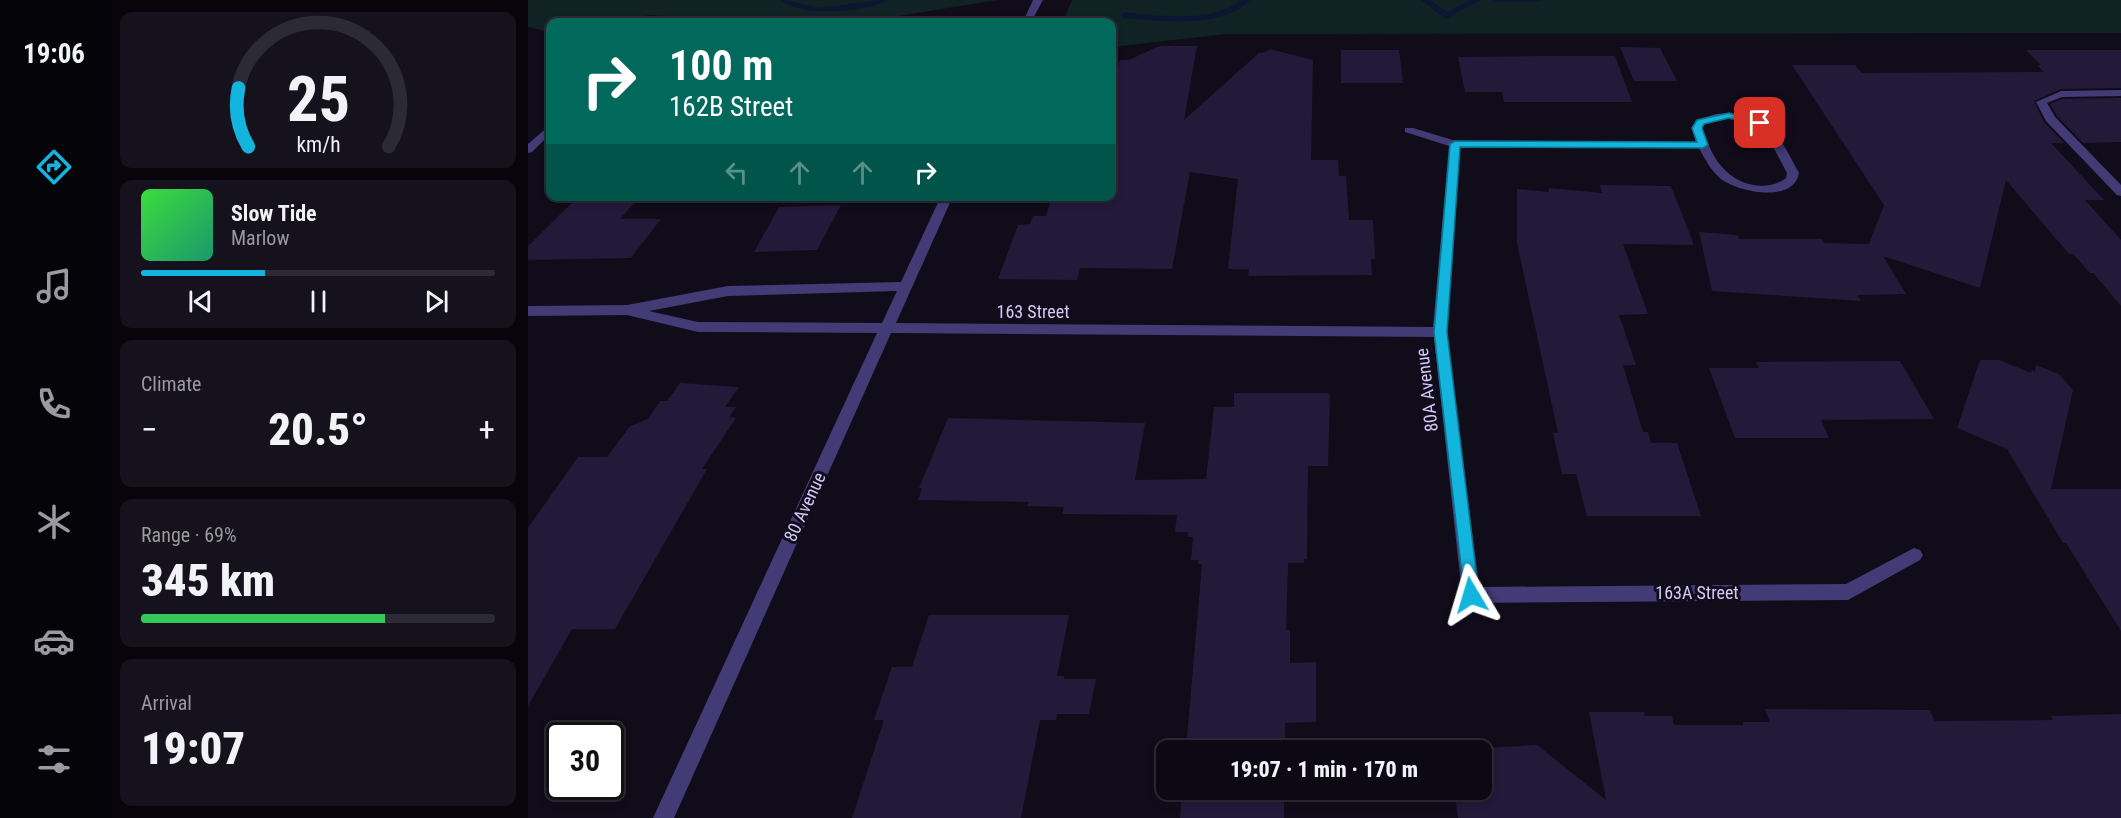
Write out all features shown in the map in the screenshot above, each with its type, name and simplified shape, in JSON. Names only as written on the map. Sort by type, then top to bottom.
[{"type":"street","points":[[1029,18],[1038,0]]},
{"type":"street","points":[[2121,93],[2061,93],[2042,102],[2050,119],[2121,192]]},
{"type":"street","points":[[1718,116],[1750,119],[1768,130],[1793,173],[1792,180],[1780,189],[1757,189],[1744,185],[1719,171],[1703,145],[1697,128],[1700,122],[1718,116]]},
{"type":"street","points":[[1409,130],[1455,144],[1703,145]]},
{"type":"street","points":[[528,150],[546,132]]},
{"type":"street","name":"80A Avenue","points":[[1455,144],[1440,332],[1471,595]]},
{"type":"street","name":"80 Avenue","points":[[663,818],[945,201]]},
{"type":"street","name":"163 Street","points":[[528,311],[627,310],[728,291],[906,286]]},
{"type":"street","name":"163 Street","points":[[627,310],[698,327],[1440,332]]},
{"type":"street","name":"163A Street","points":[[1471,595],[1848,592],[1914,555]]},
{"type":"shaded area","points":[[528,0],[998,0],[886,18],[687,18],[649,15],[639,18],[546,18],[546,31],[528,27]]},
{"type":"shaded area","points":[[1072,0],[2121,0],[2121,33],[1226,34],[1116,47],[1116,18],[1065,18]]},
{"type":"building","points":[[1159,46],[1197,46],[1184,120],[1259,53],[1270,49],[1313,60],[1311,160],[1338,160],[1339,176],[1346,176],[1349,220],[1373,220],[1375,259],[1371,259],[1372,275],[1248,276],[1249,269],[1228,269],[1238,179],[1190,172],[1172,269],[1080,268],[1077,280],[998,279],[1018,225],[1030,224],[1033,216],[1046,216],[1050,201],[1116,201],[1116,74],[1120,60],[1129,60]]},
{"type":"building","points":[[1620,47],[1660,48],[1677,81],[1634,81]]},
{"type":"building","points":[[1341,50],[1399,50],[1403,83],[1341,83]]},
{"type":"building","points":[[2026,50],[2121,50],[2121,88],[2061,89],[2034,101],[2044,122],[2064,143],[2051,143],[2104,200],[2085,200],[2121,240],[2121,306],[2093,273],[2090,273],[2073,254],[2069,254],[2006,180],[1980,288],[1883,256],[1906,294],[1857,295],[1861,301],[1712,291],[1699,232],[1738,235],[1739,239],[1822,239],[1824,243],[1869,244],[1884,205],[1792,65],[1855,65],[1862,73],[2044,72],[2037,65],[2041,65]]},
{"type":"building","points":[[1615,56],[1632,102],[1504,102],[1502,92],[1465,92],[1458,57]]},
{"type":"building","points":[[2121,98],[2121,142],[2083,143],[2057,116],[2050,104],[2062,99]]},
{"type":"building","points":[[1600,185],[1671,186],[1694,245],[1623,244],[1648,314],[1619,315],[1636,365],[1623,365],[1643,432],[1648,432],[1651,443],[1677,443],[1701,516],[1587,516],[1576,474],[1562,474],[1553,433],[1558,433],[1517,243],[1517,189],[1549,192],[1549,188],[1602,193]]},
{"type":"building","points":[[574,201],[636,201],[620,219],[661,219],[631,258],[528,260],[528,246]]},
{"type":"building","points":[[841,205],[817,250],[754,252],[779,207]]},
{"type":"building","points":[[1980,360],[1999,360],[2031,373],[2032,370],[2035,372],[2036,365],[2059,374],[2073,390],[2051,489],[2121,489],[2121,631],[2066,543],[2063,543],[2007,449],[1957,428]]},
{"type":"building","points":[[1900,361],[1934,419],[1821,420],[1829,438],[1735,438],[1709,368],[1759,368],[1756,362]]},
{"type":"building","points":[[680,383],[739,387],[725,407],[736,407],[729,417],[736,418],[702,469],[707,469],[615,629],[572,629],[528,706],[528,528],[578,457],[607,457],[630,426],[648,419],[660,401],[667,401]]},
{"type":"building","points":[[1234,393],[1328,393],[1330,396],[1328,466],[1308,466],[1307,559],[1304,559],[1304,563],[1288,563],[1286,630],[1290,630],[1290,663],[1316,662],[1316,722],[1285,723],[1285,740],[1187,740],[1202,564],[1198,564],[1198,560],[1191,560],[1193,537],[1188,537],[1188,532],[1175,532],[1177,515],[1062,514],[1064,507],[1027,506],[1029,502],[918,500],[922,488],[919,488],[948,418],[1145,423],[1135,480],[1206,479],[1214,407],[1234,407]]},
{"type":"building","points":[[929,615],[1069,615],[1057,676],[1064,676],[1064,679],[1096,679],[1089,714],[1057,714],[1056,720],[1040,720],[1021,818],[852,818],[884,720],[874,720],[892,667],[912,667]]},
{"type":"building","points":[[1765,709],[1930,710],[1935,721],[2053,720],[2051,716],[2121,714],[2121,818],[1458,818],[1456,800],[1492,800],[1492,748],[1537,745],[1606,800],[1589,712],[1644,712],[1645,716],[1672,716],[1674,725],[1743,725],[1743,722],[1770,722]]},
{"type":"building","points":[[1181,800],[1284,800],[1284,818],[1180,818]]},
{"type":"waterway","points":[[785,0],[794,5],[818,9],[833,9],[883,0]]},
{"type":"waterway","points":[[1124,15],[1164,18],[1213,16],[1235,9],[1246,0]]},
{"type":"waterway","points":[[1425,0],[1446,16],[1476,0]]},
{"type":"waterway","points":[[1497,0],[1536,0]]},
{"type":"route","points":[[1471,595],[1440,332],[1455,144],[1703,145],[1697,128],[1700,122],[1709,118],[1740,117],[1760,123]]}]
